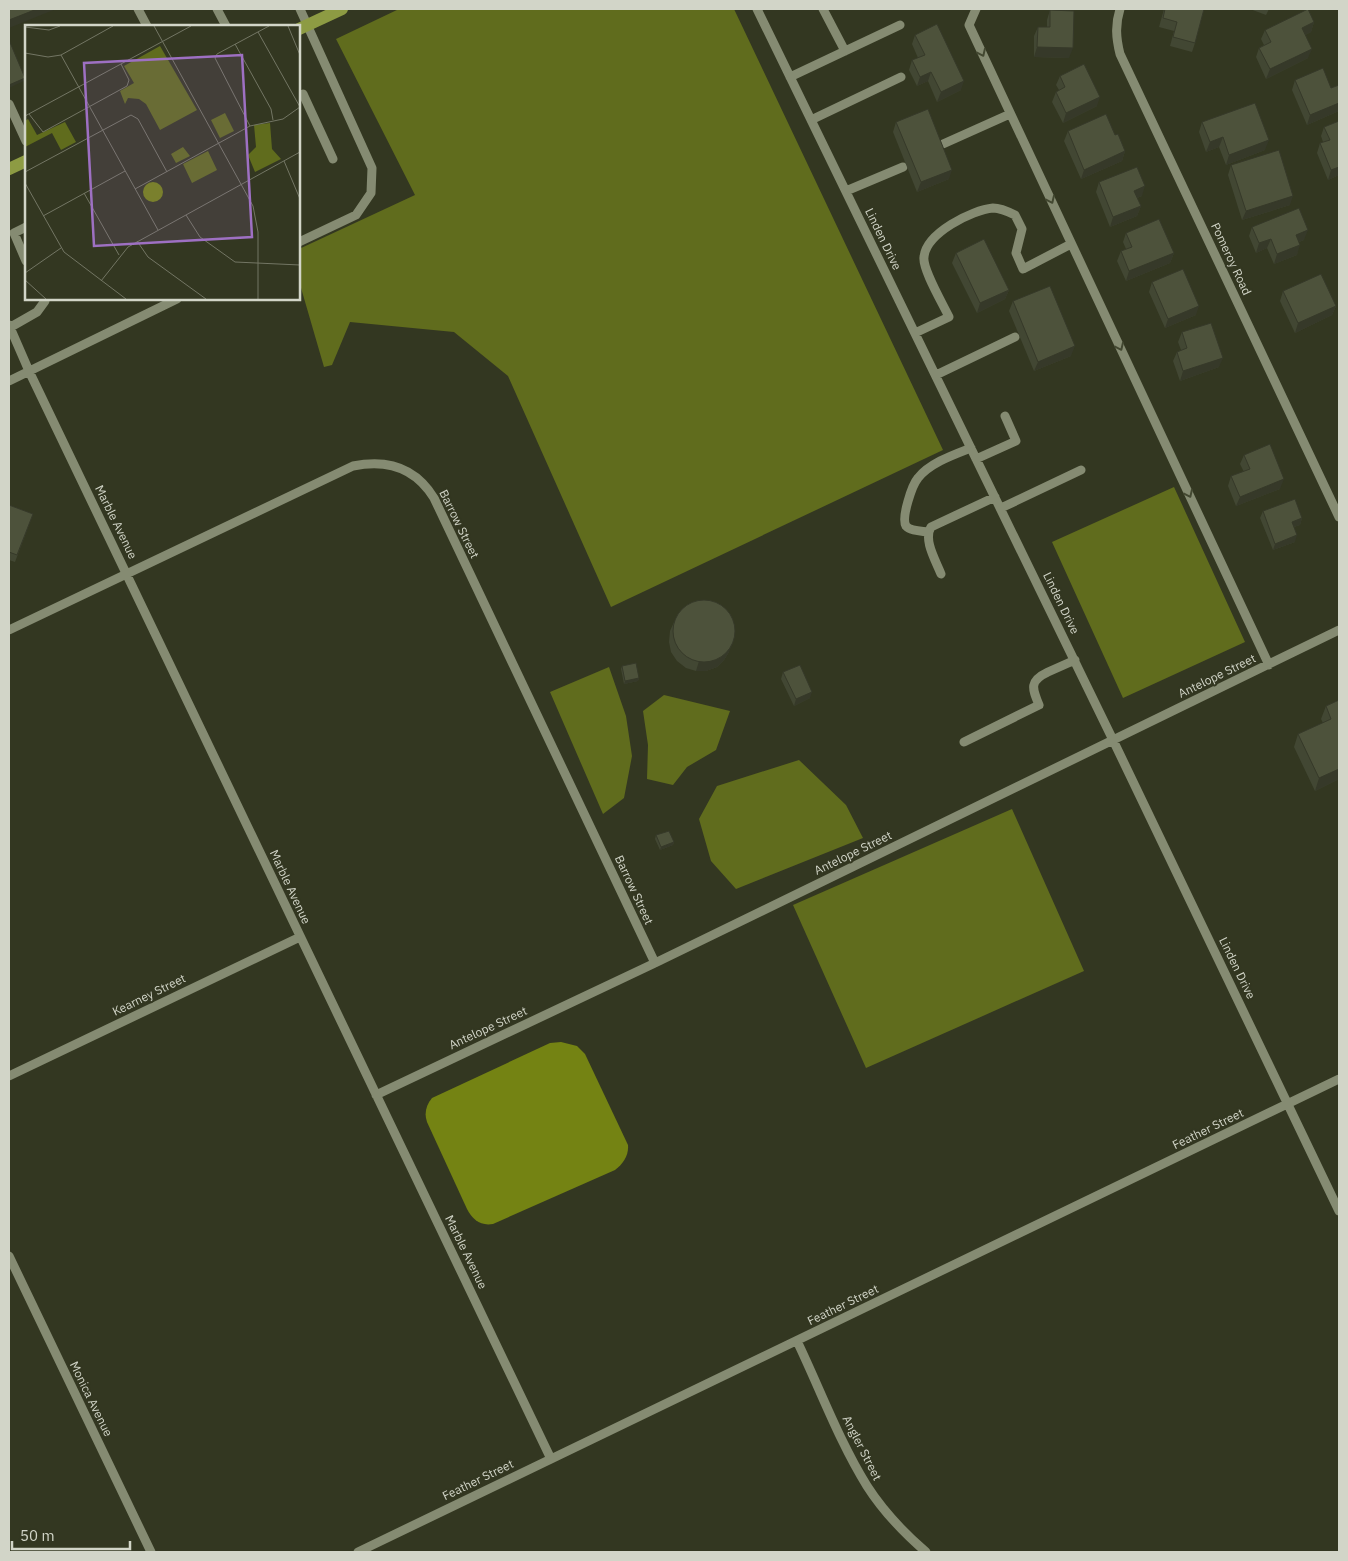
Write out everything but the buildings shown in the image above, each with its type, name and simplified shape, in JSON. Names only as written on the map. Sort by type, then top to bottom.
[{"type":"main road","points":[[303,27],[342,9]]},
{"type":"main road","points":[[9,169],[25,161]]},
{"type":"street","points":[[138,9],[147,25]]},
{"type":"street","points":[[217,9],[225,25]]},
{"type":"street","points":[[300,9],[303,27],[372,168],[371,193],[356,215],[300,242]]},
{"type":"street","name":"Linden Drive","points":[[757,9],[1075,660],[1339,1211]]},
{"type":"street","points":[[824,9],[845,51]]},
{"type":"street","points":[[976,9],[969,25],[1269,664]]},
{"type":"street","name":"Pomeroy Road","points":[[1120,9],[1117,18],[1116,35],[1120,54],[1339,517]]},
{"type":"street","points":[[790,77],[900,26]]},
{"type":"street","points":[[811,120],[901,77]]},
{"type":"street","points":[[300,96],[303,94],[333,159]]},
{"type":"street","points":[[9,104],[25,139]]},
{"type":"street","points":[[942,144],[1010,114]]},
{"type":"street","points":[[846,191],[903,167]]},
{"type":"street","points":[[915,333],[949,317],[924,265],[927,245],[946,227],[974,213],[994,208],[1015,215],[1022,230],[1016,253],[1023,269],[1071,244]]},
{"type":"street","points":[[25,228],[14,234],[25,259]]},
{"type":"street","points":[[9,327],[37,312],[44,300]]},
{"type":"street","points":[[9,381],[175,300]]},
{"type":"street","name":"Marble Avenue","points":[[9,327],[551,1459]]},
{"type":"street","points":[[936,375],[1015,337]]},
{"type":"street","points":[[976,459],[1016,441],[1004,416]]},
{"type":"street","points":[[928,532],[910,529],[904,520],[911,491],[917,478],[950,456],[971,448]]},
{"type":"street","name":"Barrow Street","points":[[9,630],[353,466],[370,462],[387,464],[406,470],[420,480],[434,498],[655,963]]},
{"type":"street","points":[[1001,508],[1081,470]]},
{"type":"street","points":[[941,574],[929,541],[928,532],[931,527],[995,497]]},
{"type":"street","name":"Antelope Street","points":[[376,1095],[655,963],[1339,630]]},
{"type":"street","points":[[964,742],[1039,705],[1034,684],[1038,677],[1075,660]]},
{"type":"street","name":"Kearney Street","points":[[9,1076],[300,937]]},
{"type":"street","name":"Feather Street","points":[[358,1552],[374,1549],[551,1459],[1339,1079]]},
{"type":"street","name":"Monica Avenue","points":[[9,1256],[151,1552]]},
{"type":"street","name":"Angler Street","points":[[797,1341],[852,1460],[868,1488],[887,1513],[926,1552]]},
{"type":"shaded area","points":[[399,9],[734,9],[943,450],[611,607],[508,376],[454,332],[350,322],[332,365],[324,367],[300,284],[300,249],[415,195],[336,39]]},
{"type":"shaded area","points":[[1174,487],[1245,642],[1123,698],[1052,542]]},
{"type":"shaded area","points":[[609,667],[626,716],[632,756],[624,798],[603,814],[550,692]]},
{"type":"shaded area","points":[[664,695],[730,711],[716,750],[687,767],[673,785],[647,779],[648,745],[643,711]]},
{"type":"shaded area","points":[[799,760],[846,805],[863,838],[736,889],[711,861],[699,819],[717,786]]},
{"type":"shaded area","points":[[1012,809],[1084,971],[866,1068],[793,905]]},
{"type":"shaded area","points":[[561,1042],[577,1046],[585,1054],[628,1145],[626,1156],[615,1170],[493,1224],[481,1223],[474,1219],[467,1209],[427,1122],[426,1110],[428,1104],[432,1098],[550,1043]]}]
